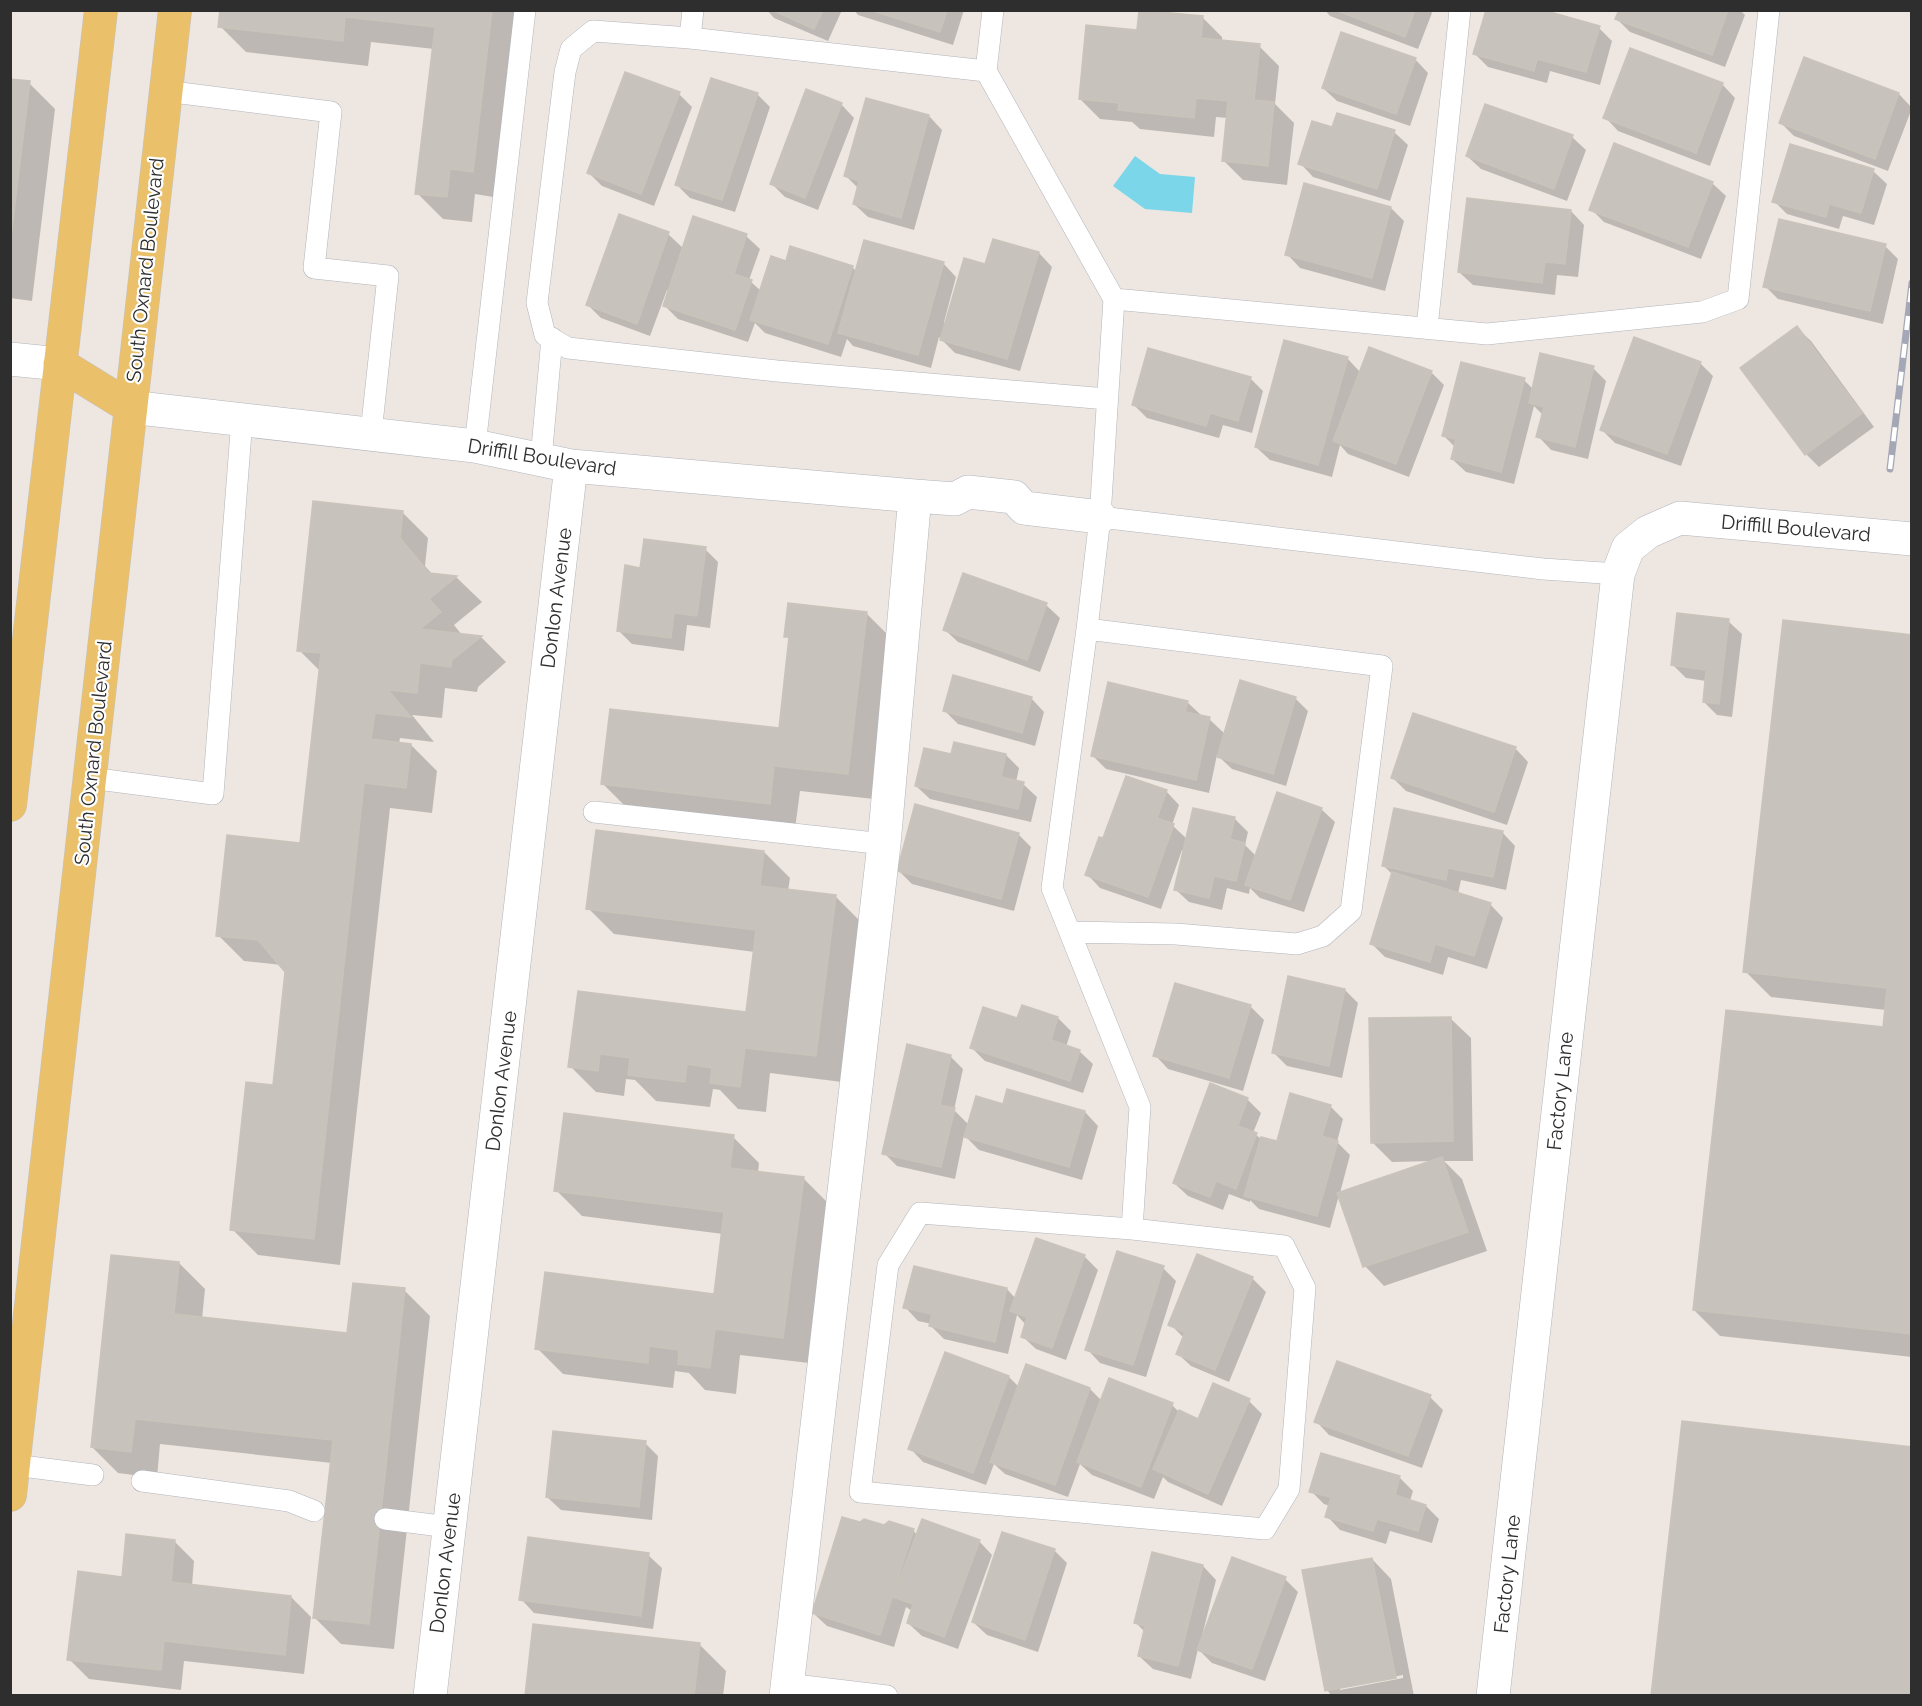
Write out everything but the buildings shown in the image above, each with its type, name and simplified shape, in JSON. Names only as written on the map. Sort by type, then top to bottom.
[{"type":"main road","points":[[10,806],[101,10]]},
{"type":"main road","name":"South Oxnard Boulevard","points":[[12,1480],[175,10]]},
{"type":"main road","points":[[60,364],[130,407]]},
{"type":"street","points":[[10,359],[60,364]]},
{"type":"street","name":"Driffill Boulevard","points":[[130,407],[475,446],[556,462],[955,499],[965,509],[1015,515],[1024,508],[1100,517]]},
{"type":"street","name":"Donlon Avenue","points":[[430,1695],[449,1527],[556,462]]},
{"type":"street","points":[[786,1690],[884,844],[915,496]]},
{"type":"street","name":"Driffill Boulevard","points":[[1680,518],[1911,539]]},
{"type":"street","name":"Factory Lane","points":[[1493,1695],[1618,574],[1628,548],[1648,532],[1680,518]]},
{"type":"lane","points":[[475,446],[525,10]]},
{"type":"lane","points":[[690,38],[693,10]]},
{"type":"lane","points":[[993,10],[986,71],[1114,299],[1100,517],[1052,888],[1140,1107],[1132,1229]]},
{"type":"lane","points":[[1427,328],[1460,10]]},
{"type":"lane","points":[[1114,299],[1488,334],[1702,312],[1738,299],[1769,10]]},
{"type":"lane","points":[[986,71],[690,38],[593,31],[571,49],[565,72],[537,303],[545,335],[568,348],[777,371],[1107,399]]},
{"type":"lane","points":[[165,91],[331,112],[314,268],[388,276],[371,433]]},
{"type":"lane","points":[[552,338],[556,462]]},
{"type":"lane","points":[[90,778],[213,794],[242,419]]},
{"type":"lane","points":[[1100,517],[1543,569],[1618,574]]},
{"type":"lane","points":[[1070,932],[1176,934],[1297,944],[1323,936],[1351,911],[1382,666],[1087,629]]},
{"type":"lane","points":[[594,812],[884,844]]},
{"type":"lane","points":[[920,1213],[1132,1229],[1284,1246],[1305,1288],[1289,1489],[1265,1529],[860,1492],[888,1265],[920,1213]]},
{"type":"lane","points":[[12,1480],[93,1475]]},
{"type":"lane","points":[[142,1481],[289,1501],[314,1511]]},
{"type":"lane","points":[[385,1519],[449,1527]]},
{"type":"lane","points":[[786,1690],[887,1695]]},
{"type":"water","points":[[1135,156],[1160,174],[1195,177],[1192,213],[1145,209],[1113,186]]},
{"type":"railway","points":[[1890,469],[1912,283]]}]
